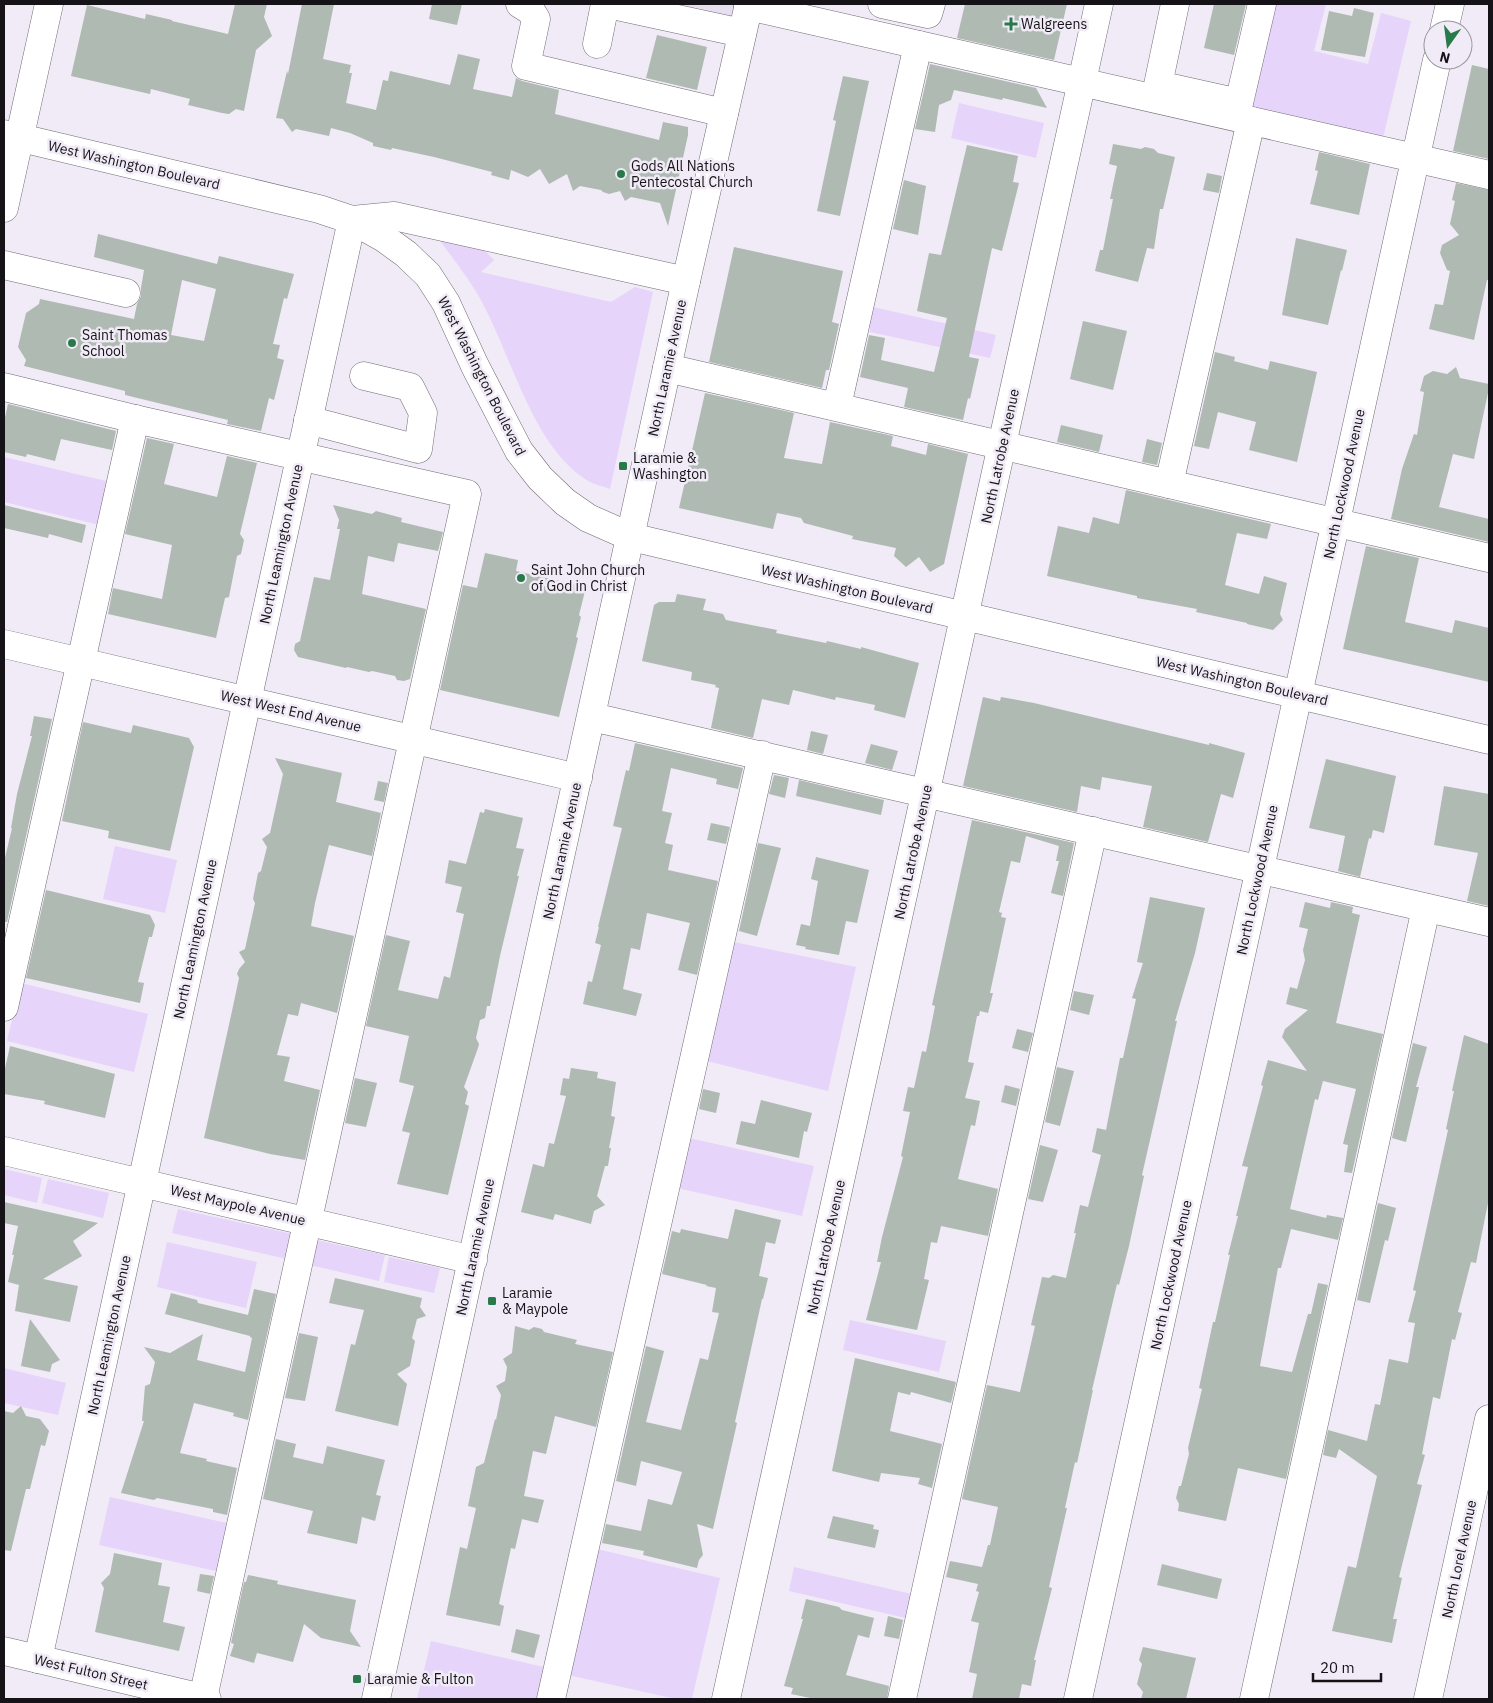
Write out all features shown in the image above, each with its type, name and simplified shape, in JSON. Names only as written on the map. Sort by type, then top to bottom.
[{"type":"street","points":[[4,208],[12,136],[49,4]]},
{"type":"street","points":[[520,4],[531,11],[536,19],[526,66],[724,113]]},
{"type":"street","points":[[597,44],[606,4],[742,33]]},
{"type":"street","points":[[882,4],[928,14],[931,4]]},
{"type":"street","name":"North Latrobe Avenue","points":[[726,1699],[1100,4]]},
{"type":"street","points":[[1176,4],[1158,85],[1239,103],[1262,4]]},
{"type":"street","points":[[1446,20],[1450,4]]},
{"type":"street","points":[[749,5],[1489,175]]},
{"type":"street","name":"North Laramie Avenue","points":[[376,1699],[686,281],[749,5]]},
{"type":"street","points":[[837,406],[918,45]]},
{"type":"street","name":"North Lockwood Avenue","points":[[1078,1699],[1435,70]]},
{"type":"street","points":[[1169,484],[1250,120]]},
{"type":"street","name":"West Washington Boulevard","points":[[12,136],[319,209],[352,220],[384,238],[428,275],[446,303],[519,451],[540,478],[565,502],[588,518],[631,537],[1489,740]]},
{"type":"street","name":"West Washington Boulevard","points":[[352,220],[394,216],[686,281]]},
{"type":"street","name":"North Leamington Avenue","points":[[38,1660],[352,220]]},
{"type":"street","points":[[4,264],[126,293]]},
{"type":"street","points":[[667,368],[1489,558]]},
{"type":"street","points":[[308,420],[418,449],[423,413],[410,387],[364,376]]},
{"type":"street","points":[[4,387],[135,419],[467,494],[205,1699]]},
{"type":"street","points":[[4,1007],[135,419]]},
{"type":"street","name":"West West End Avenue","points":[[4,644],[578,778]]},
{"type":"street","points":[[592,717],[1489,922]]},
{"type":"street","points":[[551,1699],[762,755]]},
{"type":"street","points":[[902,1699],[1093,831]]},
{"type":"street","points":[[1254,1699],[1426,908]]},
{"type":"street","name":"West Maypole Avenue","points":[[4,1151],[472,1260]]},
{"type":"street","name":"North Lorel Avenue","points":[[1428,1699],[1489,1419]]},
{"type":"street","name":"West Fulton Street","points":[[4,1651],[205,1699]]},
{"type":"shaded area","points":[[635,4],[749,4],[747,31]]},
{"type":"shaded area","points":[[1274,4],[1326,4],[1314,51],[1368,64],[1381,13],[1411,21],[1382,142],[1249,110]]},
{"type":"shaded area","points":[[959,103],[1044,123],[1036,158],[951,138]]},
{"type":"shaded area","points":[[436,235],[480,246],[494,260],[481,272],[611,302],[635,287],[653,292],[610,489],[588,481],[569,466],[553,447],[526,401],[483,304],[467,277]]},
{"type":"shaded area","points":[[869,306],[996,335],[990,358],[870,332]]},
{"type":"shaded area","points":[[4,457],[110,482],[100,525],[4,502]]},
{"type":"shaded area","points":[[115,846],[177,860],[165,913],[103,899]]},
{"type":"shaded area","points":[[734,942],[856,967],[828,1091],[707,1061]]},
{"type":"shaded area","points":[[21,983],[148,1014],[134,1072],[7,1041]]},
{"type":"shaded area","points":[[689,1138],[814,1166],[802,1216],[677,1188]]},
{"type":"shaded area","points":[[4,1169],[42,1178],[37,1203],[4,1195]]},
{"type":"shaded area","points":[[48,1179],[109,1193],[103,1218],[42,1203]]},
{"type":"shaded area","points":[[178,1209],[297,1235],[291,1260],[172,1233]]},
{"type":"shaded area","points":[[316,1240],[385,1255],[379,1281],[310,1265]]},
{"type":"shaded area","points":[[167,1242],[257,1262],[246,1308],[157,1287]]},
{"type":"shaded area","points":[[389,1257],[440,1268],[434,1293],[384,1282]]},
{"type":"shaded area","points":[[850,1320],[946,1341],[939,1372],[843,1350]]},
{"type":"shaded area","points":[[4,1368],[66,1383],[58,1415],[4,1403]]},
{"type":"shaded area","points":[[110,1497],[231,1524],[220,1572],[99,1545]]},
{"type":"shaded area","points":[[597,1549],[720,1578],[692,1699],[676,1699],[568,1675]]},
{"type":"shaded area","points":[[794,1567],[916,1595],[910,1619],[789,1591]]},
{"type":"shaded area","points":[[431,1641],[548,1668],[541,1699],[417,1699]]},
{"type":"building","points":[[235,4],[267,4],[264,17],[272,36],[256,50],[244,111],[236,109],[229,114],[222,113],[188,105],[190,99],[151,89],[150,94],[71,76],[87,5],[145,19],[146,14],[228,34]]},
{"type":"building","points":[[302,4],[334,4],[323,59],[351,65],[349,73],[352,73],[346,103],[376,110],[383,80],[388,81],[390,71],[450,85],[458,54],[480,59],[473,89],[512,97],[516,78],[559,90],[555,114],[659,140],[663,122],[688,127],[688,135],[668,226],[660,203],[631,197],[625,201],[620,191],[609,194],[601,190],[580,186],[573,191],[567,174],[549,184],[540,169],[528,177],[511,170],[509,180],[491,175],[492,172],[434,157],[373,146],[373,143],[350,133],[331,128],[329,136],[296,129],[292,132],[283,119],[276,118],[287,71],[288,74]]},
{"type":"building","points":[[432,4],[462,4],[457,25],[429,19]]},
{"type":"building","name":"Walgreens","points":[[965,4],[1067,4],[1054,60],[957,38]]},
{"type":"building","points":[[1214,4],[1246,4],[1234,55],[1204,48]]},
{"type":"building","points":[[1354,8],[1374,13],[1365,57],[1321,50],[1329,11],[1352,16]]},
{"type":"building","points":[[657,35],[707,47],[697,90],[646,78]]},
{"type":"building","points":[[930,64],[1036,88],[1047,108],[954,90],[951,100],[939,105],[935,132],[915,129]]},
{"type":"building","points":[[1473,65],[1489,69],[1489,159],[1453,151],[1471,70],[1473,70]]},
{"type":"building","points":[[843,76],[869,81],[840,216],[817,211],[836,121],[833,120]]},
{"type":"building","points":[[1113,144],[1141,149],[1145,147],[1154,149],[1158,153],[1175,157],[1163,209],[1160,209],[1154,249],[1147,248],[1138,282],[1095,271],[1100,250],[1103,250],[1113,199],[1110,199],[1117,166],[1109,164]]},
{"type":"building","points":[[967,145],[1018,156],[1013,182],[1019,183],[1002,251],[992,248],[969,357],[979,359],[963,420],[904,407],[908,388],[860,377],[869,335],[885,338],[881,360],[934,372],[947,318],[917,311],[929,253],[941,255]]},
{"type":"building","points":[[1319,152],[1370,164],[1359,215],[1310,204],[1318,171],[1315,170]]},
{"type":"building","points":[[1207,173],[1222,176],[1219,193],[1203,190]]},
{"type":"building","points":[[904,180],[926,186],[918,235],[893,229]]},
{"type":"building","points":[[1456,183],[1489,190],[1489,280],[1487,280],[1474,340],[1429,329],[1435,304],[1443,305],[1450,271],[1447,270],[1440,253],[1442,245],[1459,235],[1450,224],[1455,201],[1452,200]]},
{"type":"building","points":[[98,234],[217,264],[219,256],[294,274],[287,299],[284,298],[273,344],[280,345],[277,358],[284,360],[274,400],[269,398],[261,431],[227,424],[228,420],[125,395],[125,391],[24,366],[26,360],[18,347],[26,313],[39,304],[40,299],[134,319],[141,296],[144,270],[94,257]],"holes":[[[182,280],[216,289],[204,341],[171,335]]]},
{"type":"building","points":[[1296,238],[1347,250],[1328,325],[1282,315]]},
{"type":"building","points":[[734,247],[843,271],[832,322],[839,324],[829,370],[826,370],[822,388],[709,362]]},
{"type":"building","points":[[1083,321],[1127,331],[1113,390],[1070,379]]},
{"type":"building","points":[[1215,352],[1235,357],[1234,361],[1268,370],[1270,361],[1317,372],[1297,462],[1249,450],[1256,422],[1218,412],[1209,449],[1194,446]]},
{"type":"building","points":[[1456,367],[1460,378],[1489,384],[1489,388],[1474,459],[1453,454],[1439,507],[1489,519],[1489,542],[1391,519],[1402,469],[1414,434],[1417,435],[1424,392],[1420,391],[1424,376],[1433,371],[1447,374]]},
{"type":"building","points":[[705,393],[794,413],[784,458],[822,464],[830,422],[893,436],[891,446],[926,455],[928,444],[968,454],[944,564],[930,572],[919,557],[906,567],[894,556],[896,548],[852,539],[853,536],[804,523],[801,518],[777,513],[773,529],[679,508]]},
{"type":"building","points":[[8,404],[116,431],[112,450],[61,439],[55,461],[27,454],[26,457],[4,452],[4,422]]},
{"type":"building","points":[[1061,425],[1103,435],[1099,452],[1057,442]]},
{"type":"building","points":[[147,438],[174,444],[164,484],[217,497],[227,456],[257,463],[240,534],[244,540],[241,554],[237,556],[229,597],[225,598],[216,638],[108,614],[113,588],[162,599],[172,545],[125,534]]},
{"type":"building","points":[[1147,439],[1162,443],[1157,465],[1142,462]]},
{"type":"building","points":[[1126,490],[1271,524],[1267,539],[1237,533],[1225,585],[1259,594],[1264,576],[1287,583],[1280,614],[1283,620],[1273,630],[1196,612],[1197,609],[1137,598],[1137,596],[1047,576],[1058,526],[1089,533],[1093,517],[1119,524]]},
{"type":"building","points":[[4,505],[86,525],[82,543],[49,534],[48,538],[4,528]]},
{"type":"building","points":[[333,505],[372,514],[376,511],[402,518],[401,522],[443,532],[438,551],[398,543],[394,562],[368,556],[362,594],[426,609],[410,679],[404,681],[397,680],[395,676],[346,668],[298,657],[294,650],[295,644],[300,641],[314,577],[330,580],[340,529],[337,529],[339,520]]},
{"type":"building","points":[[1366,546],[1419,558],[1405,622],[1452,633],[1455,620],[1489,628],[1489,682],[1343,649]]},
{"type":"building","points":[[485,553],[518,560],[516,571],[586,587],[579,615],[581,617],[576,637],[578,638],[559,717],[440,690],[463,585],[477,588]]},
{"type":"building","points":[[677,594],[706,599],[703,610],[723,614],[726,620],[777,630],[776,633],[826,643],[827,641],[861,649],[861,647],[919,663],[905,718],[874,710],[875,705],[836,697],[835,700],[793,690],[789,705],[762,699],[753,738],[711,728],[719,688],[715,687],[716,685],[691,680],[692,672],[642,661],[654,605],[659,602],[675,602]]},
{"type":"building","points":[[983,697],[1000,701],[1001,697],[1034,703],[1245,753],[1233,798],[1221,794],[1208,842],[1143,827],[1152,786],[1102,777],[1100,790],[1081,786],[1077,812],[963,786]]},
{"type":"building","points":[[34,716],[52,719],[7,922],[4,922],[4,862],[17,794],[32,736],[30,736]]},
{"type":"building","points":[[83,722],[131,733],[133,725],[189,738],[194,747],[170,851],[108,838],[109,831],[62,821]]},
{"type":"building","points":[[811,731],[828,735],[823,754],[807,750]]},
{"type":"building","points":[[635,743],[743,768],[738,789],[716,784],[717,779],[671,768],[662,811],[672,813],[665,843],[673,845],[668,870],[718,881],[697,975],[678,970],[690,923],[647,913],[640,950],[631,948],[623,989],[642,994],[636,1016],[583,1004],[588,981],[592,982],[601,945],[595,943],[622,828],[613,826],[626,770],[629,771]]},
{"type":"building","points":[[871,744],[898,751],[892,770],[865,763]]},
{"type":"building","points":[[275,758],[342,773],[336,802],[381,813],[372,856],[329,845],[315,903],[311,926],[354,936],[337,1013],[301,1003],[298,1016],[288,1014],[277,1055],[290,1057],[284,1081],[320,1090],[305,1160],[270,1154],[204,1138],[239,978],[237,974],[245,962],[239,952],[245,949],[255,903],[253,899],[258,873],[261,871],[267,847],[262,839],[270,833],[283,774]]},
{"type":"building","points":[[1326,759],[1396,776],[1384,833],[1373,830],[1371,839],[1369,838],[1360,877],[1338,871],[1345,836],[1309,828]]},
{"type":"building","points":[[774,775],[789,778],[785,798],[769,794]]},
{"type":"building","points":[[799,780],[884,800],[881,815],[796,796]]},
{"type":"building","points":[[378,781],[388,783],[384,802],[374,800]]},
{"type":"building","points":[[1444,786],[1489,794],[1489,906],[1467,901],[1478,853],[1434,845]]},
{"type":"building","points":[[485,809],[523,818],[516,848],[524,849],[490,1006],[487,1006],[485,1018],[480,1020],[476,1038],[479,1044],[464,1087],[468,1092],[465,1104],[469,1106],[448,1195],[397,1184],[410,1133],[402,1131],[414,1086],[399,1082],[409,1036],[366,1026],[386,935],[410,941],[398,990],[438,999],[444,976],[450,978],[464,914],[456,912],[462,887],[445,883],[449,860],[466,864],[480,812],[484,813]]},
{"type":"building","points":[[972,820],[1074,843],[1063,896],[1051,893],[1059,861],[1056,861],[1059,846],[1026,836],[1020,863],[1011,861],[999,912],[1002,913],[1001,917],[1006,918],[990,993],[993,993],[988,1013],[980,1011],[979,1016],[977,1016],[968,1062],[974,1063],[965,1098],[980,1101],[975,1126],[971,1125],[958,1179],[998,1189],[988,1236],[941,1226],[937,1243],[931,1242],[924,1279],[929,1280],[917,1330],[866,1320],[881,1262],[877,1262],[882,1237],[903,1157],[901,1156],[910,1112],[903,1111],[908,1087],[914,1088],[922,1051],[926,1052],[935,1006],[932,1005]]},
{"type":"building","points":[[711,823],[730,827],[726,844],[707,840]]},
{"type":"building","points":[[758,843],[781,848],[757,936],[739,931]]},
{"type":"building","points":[[816,857],[869,870],[857,923],[846,921],[839,955],[805,949],[806,947],[796,945],[801,924],[810,926],[818,881],[811,879]]},
{"type":"building","points":[[46,890],[150,915],[155,925],[152,937],[149,937],[138,982],[144,983],[140,1003],[26,978]]},
{"type":"building","points":[[1150,897],[1205,908],[1195,953],[1175,1021],[1177,1021],[1142,1175],[1144,1176],[1129,1246],[1119,1285],[1117,1284],[1077,1463],[1075,1462],[1065,1508],[1067,1508],[1049,1587],[1052,1588],[1034,1660],[1036,1660],[1031,1686],[1022,1684],[1019,1699],[972,1699],[977,1674],[969,1672],[979,1623],[971,1621],[979,1592],[976,1591],[978,1584],[946,1577],[950,1561],[982,1567],[988,1545],[990,1545],[998,1507],[962,1499],[987,1385],[1020,1392],[1035,1326],[1031,1325],[1042,1277],[1049,1278],[1053,1275],[1066,1278],[1080,1205],[1088,1207],[1101,1155],[1092,1152],[1097,1128],[1106,1130],[1120,1058],[1123,1058],[1136,999],[1132,998],[1143,963],[1137,962]]},
{"type":"building","points":[[1305,902],[1330,908],[1331,902],[1353,907],[1352,913],[1360,915],[1336,1023],[1383,1034],[1352,1173],[1344,1172],[1348,1145],[1343,1144],[1356,1089],[1323,1081],[1318,1100],[1315,1099],[1290,1209],[1326,1218],[1327,1215],[1343,1218],[1338,1240],[1291,1229],[1281,1268],[1278,1268],[1260,1366],[1292,1372],[1308,1314],[1311,1314],[1318,1283],[1328,1285],[1286,1479],[1238,1468],[1226,1521],[1178,1511],[1179,1504],[1176,1498],[1189,1454],[1188,1448],[1202,1389],[1199,1388],[1248,1167],[1242,1166],[1268,1060],[1307,1071],[1282,1037],[1285,1029],[1308,1010],[1286,1004],[1290,987],[1297,989],[1305,960],[1303,950],[1308,929],[1299,927]]},
{"type":"building","points":[[1074,991],[1094,995],[1089,1015],[1070,1010]]},
{"type":"building","points":[[1017,1029],[1033,1033],[1028,1052],[1012,1048]]},
{"type":"building","points":[[1464,1035],[1489,1044],[1489,1198],[1476,1263],[1471,1262],[1458,1312],[1462,1313],[1455,1340],[1452,1339],[1440,1399],[1433,1397],[1422,1454],[1425,1455],[1417,1484],[1422,1485],[1399,1577],[1402,1578],[1393,1619],[1397,1619],[1392,1643],[1332,1631],[1348,1566],[1356,1568],[1377,1476],[1339,1449],[1336,1458],[1323,1455],[1328,1430],[1367,1441],[1375,1404],[1380,1405],[1389,1359],[1408,1363],[1415,1323],[1408,1322],[1416,1291],[1413,1290],[1448,1130],[1446,1129],[1454,1091],[1452,1091]]},
{"type":"building","points":[[1413,1043],[1427,1047],[1416,1087],[1419,1087],[1406,1142],[1392,1138]]},
{"type":"building","points":[[10,1046],[115,1074],[105,1118],[44,1104],[45,1101],[4,1094],[4,1073]]},
{"type":"building","points":[[1057,1067],[1074,1071],[1060,1126],[1045,1122]]},
{"type":"building","points":[[571,1068],[598,1072],[597,1078],[616,1082],[611,1116],[615,1117],[609,1148],[611,1148],[608,1166],[605,1166],[597,1196],[605,1205],[594,1211],[591,1224],[555,1214],[553,1220],[521,1212],[533,1164],[544,1167],[549,1143],[554,1144],[566,1096],[560,1095],[563,1078],[569,1079]]},
{"type":"building","points":[[355,1078],[377,1083],[366,1127],[345,1123]]},
{"type":"building","points":[[1005,1085],[1020,1089],[1016,1106],[1001,1102]]},
{"type":"building","points":[[703,1089],[720,1093],[716,1113],[699,1109]]},
{"type":"building","points":[[761,1100],[812,1113],[807,1132],[804,1131],[799,1158],[736,1144],[741,1121],[755,1124]]},
{"type":"building","points":[[1040,1145],[1058,1150],[1043,1202],[1028,1199]]},
{"type":"building","points":[[4,1202],[98,1223],[73,1241],[82,1256],[43,1279],[78,1286],[70,1322],[15,1311],[19,1285],[8,1282],[18,1226],[4,1223]]},
{"type":"building","points":[[1378,1203],[1396,1208],[1388,1241],[1385,1240],[1370,1303],[1357,1300]]},
{"type":"building","points":[[735,1209],[781,1220],[775,1244],[766,1242],[759,1276],[768,1278],[713,1529],[697,1524],[703,1555],[699,1560],[697,1568],[643,1555],[644,1551],[602,1543],[606,1524],[641,1531],[648,1499],[672,1505],[682,1472],[641,1461],[636,1486],[616,1481],[646,1346],[664,1351],[646,1422],[681,1430],[700,1358],[708,1360],[719,1313],[712,1312],[716,1288],[662,1274],[672,1231],[680,1233],[681,1229],[728,1239]]},
{"type":"building","points":[[335,1278],[422,1298],[420,1307],[426,1316],[417,1319],[412,1338],[415,1341],[410,1366],[397,1374],[407,1384],[398,1426],[335,1411],[351,1344],[355,1345],[364,1310],[329,1303]]},
{"type":"building","points":[[254,1289],[276,1294],[248,1420],[233,1416],[234,1413],[194,1403],[180,1453],[237,1468],[227,1515],[213,1512],[213,1509],[121,1493],[144,1421],[142,1421],[145,1386],[150,1384],[155,1362],[144,1347],[170,1353],[203,1334],[197,1360],[245,1372],[252,1338],[165,1314],[171,1293],[197,1300],[198,1303],[248,1315]]},
{"type":"building","points":[[30,1319],[60,1360],[52,1364],[50,1372],[21,1366]]},
{"type":"building","points":[[515,1326],[529,1330],[534,1327],[542,1329],[544,1332],[577,1340],[575,1344],[613,1352],[596,1427],[555,1416],[546,1454],[533,1451],[524,1496],[544,1500],[538,1523],[522,1519],[515,1549],[511,1548],[499,1604],[504,1606],[500,1626],[446,1615],[460,1547],[467,1549],[476,1508],[468,1506],[476,1467],[484,1463],[496,1420],[501,1395],[496,1386],[505,1381],[507,1367],[503,1359],[512,1353]]},
{"type":"building","points":[[299,1333],[318,1337],[305,1401],[285,1398]]},
{"type":"building","points":[[855,1358],[956,1382],[951,1403],[911,1392],[910,1395],[898,1392],[890,1431],[942,1444],[932,1488],[918,1484],[920,1478],[881,1473],[879,1482],[832,1471]]},
{"type":"building","points":[[21,1406],[26,1416],[40,1419],[49,1431],[45,1446],[41,1445],[30,1489],[26,1489],[11,1551],[4,1550],[4,1411],[13,1413]]},
{"type":"building","points":[[276,1439],[296,1444],[293,1457],[323,1464],[327,1446],[385,1460],[376,1495],[381,1496],[375,1521],[362,1517],[357,1544],[307,1533],[313,1511],[263,1499]]},
{"type":"building","points":[[833,1516],[874,1525],[873,1529],[879,1530],[875,1548],[827,1538]]},
{"type":"building","points":[[114,1553],[162,1563],[158,1585],[170,1587],[163,1622],[185,1627],[179,1651],[95,1632],[104,1588],[101,1583],[110,1574]]},
{"type":"building","points":[[1162,1564],[1222,1579],[1217,1599],[1157,1585]]},
{"type":"building","points":[[200,1574],[214,1576],[210,1594],[197,1591]]},
{"type":"building","points":[[248,1575],[278,1581],[277,1584],[356,1600],[350,1631],[361,1647],[321,1638],[304,1624],[293,1662],[257,1653],[254,1663],[230,1656],[234,1644],[231,1643],[244,1582],[246,1582]]},
{"type":"building","points":[[806,1599],[874,1618],[869,1638],[858,1635],[846,1675],[889,1686],[887,1699],[815,1699],[791,1694],[793,1688],[784,1686],[803,1619],[801,1619]]},
{"type":"building","points":[[888,1616],[903,1620],[899,1639],[884,1636]]},
{"type":"building","points":[[516,1629],[540,1635],[534,1658],[511,1652]]},
{"type":"building","points":[[1143,1647],[1196,1658],[1186,1699],[1141,1699],[1143,1692],[1137,1684],[1142,1664],[1139,1660]]},
{"type":"place","name":"Walgreens","points":[[1011,24]]},
{"type":"place","name":"Gods All Nations Pentecostal Church","points":[[621,174]]},
{"type":"place","name":"Saint Thomas School","points":[[72,343]]},
{"type":"place","name":"Laramie & Washington","points":[[623,466]]},
{"type":"place","name":"Saint John Church of God in Christ","points":[[521,578]]},
{"type":"place","name":"Laramie & Maypole","points":[[492,1301]]},
{"type":"place","name":"Laramie & Fulton","points":[[357,1679]]}]
